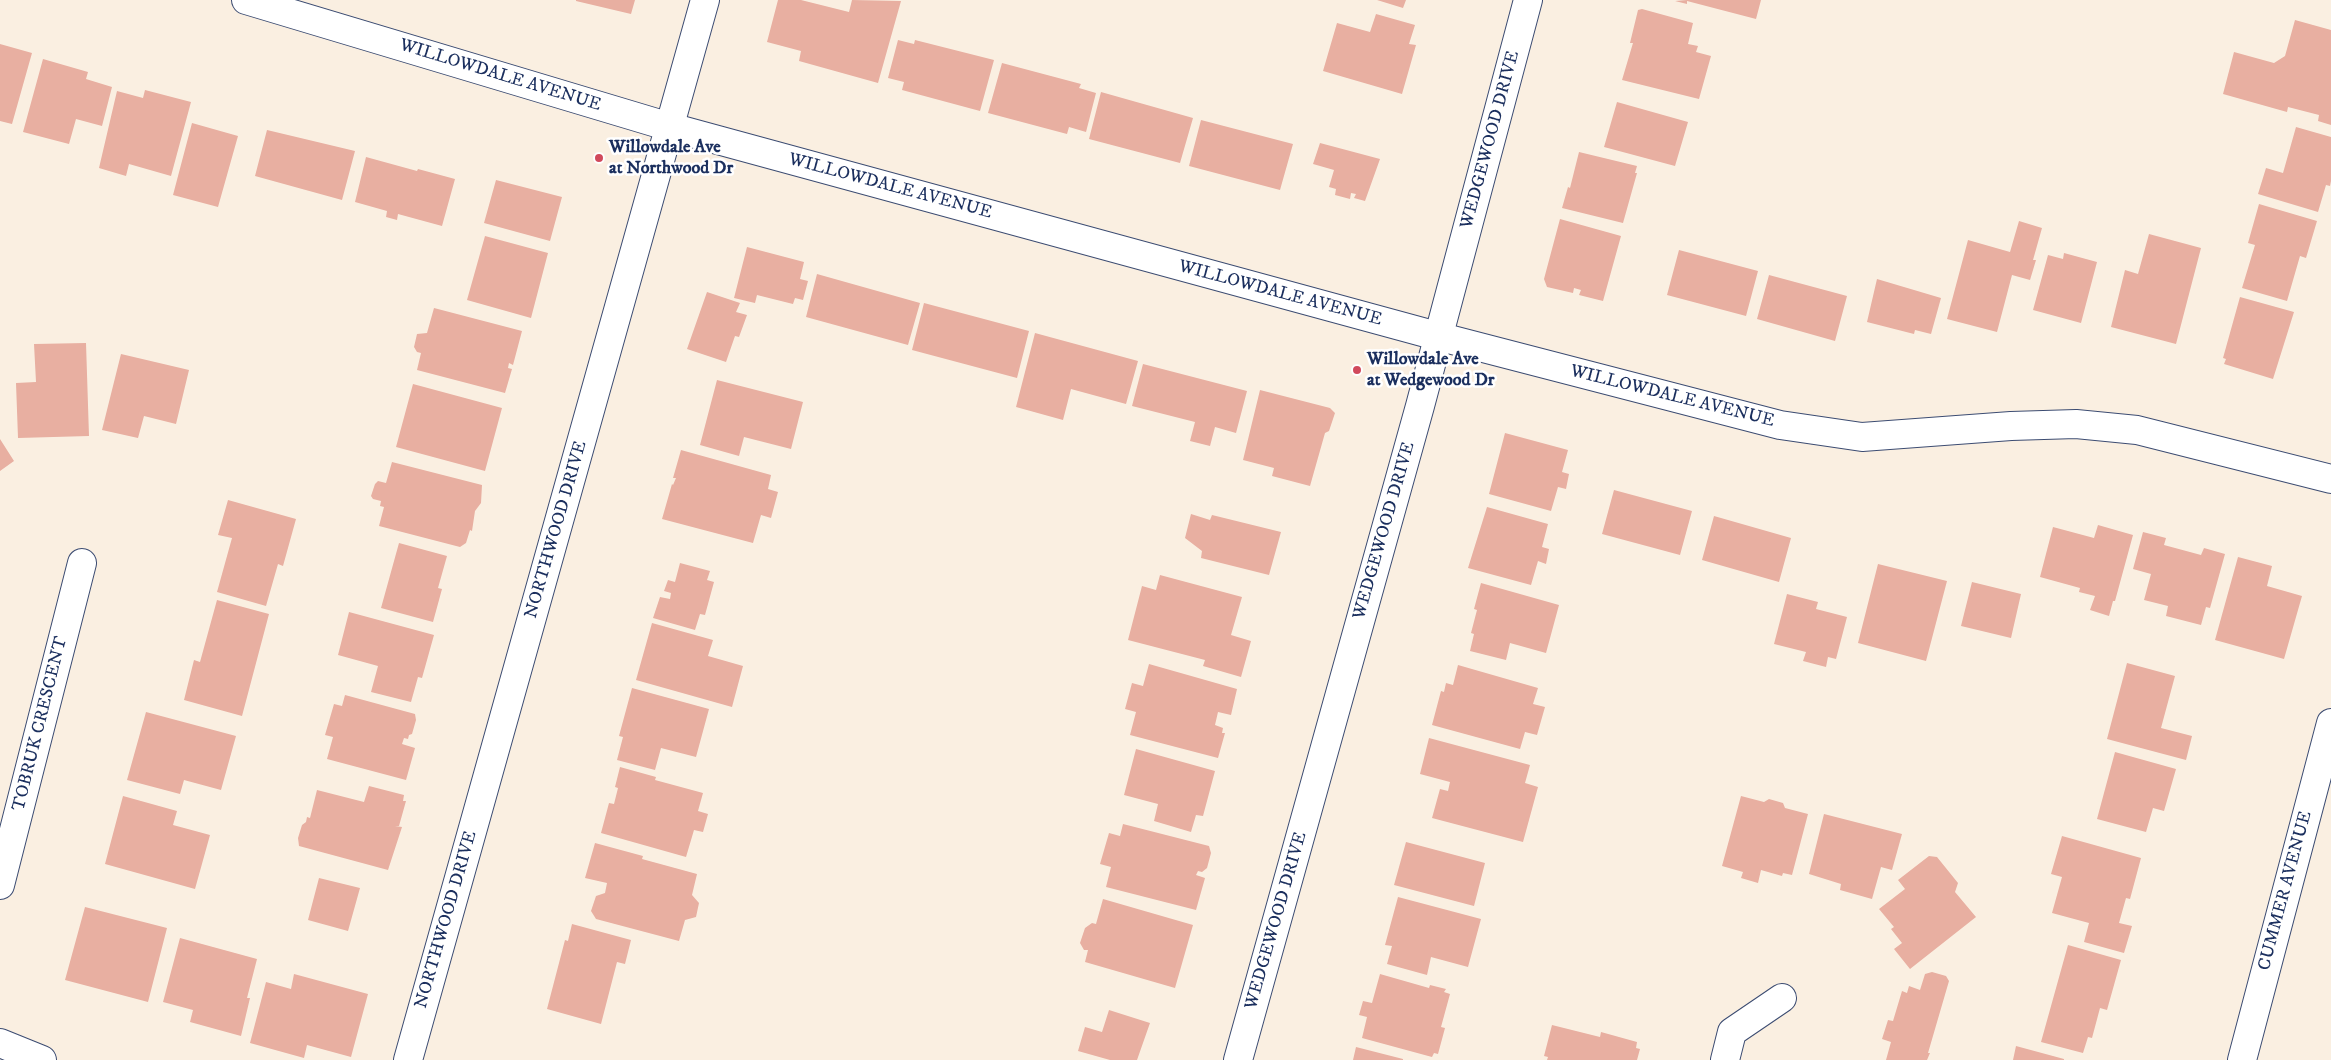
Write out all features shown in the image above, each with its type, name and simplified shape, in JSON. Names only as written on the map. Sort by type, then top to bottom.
[{"type":"street","name":"WILLOWDALE AVENUE","points":[[246,0],[670,127],[1437,336],[1780,425],[1862,437],[2067,425],[2128,429],[2331,479]]},
{"type":"street","name":"NORTHWOOD DRIVE","points":[[408,1060],[705,0]]},
{"type":"street","name":"WEDGEWOOD DRIVE","points":[[1238,1060],[1415,425],[1437,336],[1528,0]]},
{"type":"street","name":"TOBRUK CRESCENT","points":[[0,885],[82,563]]},
{"type":"street","name":"CUMMER AVENUE","points":[[2242,1060],[2331,723]]},
{"type":"street","points":[[1724,1060],[1732,1032],[1782,998]]},
{"type":"street","points":[[0,1043],[42,1060]]},
{"type":"building","points":[[576,0],[635,0],[631,14],[576,1]]},
{"type":"building","points":[[778,0],[801,0],[849,12],[852,0],[901,1],[878,83],[799,61],[801,51],[767,42]]},
{"type":"building","points":[[1377,0],[1406,0],[1403,8]]},
{"type":"building","points":[[1761,0],[1756,19],[1687,1],[1687,4],[1675,1]]},
{"type":"building","points":[[1642,9],[1693,23],[1688,44],[1698,46],[1696,52],[1711,56],[1699,99],[1622,80],[1633,43],[1630,43],[1638,10]]},
{"type":"building","points":[[1376,14],[1415,25],[1409,44],[1416,45],[1402,94],[1323,71],[1337,23],[1370,32]]},
{"type":"building","points":[[2295,20],[2331,30],[2331,125],[2318,121],[2319,115],[2288,107],[2287,112],[2223,94],[2234,52],[2274,63],[2285,56]]},
{"type":"building","points":[[898,40],[914,44],[915,40],[994,60],[980,111],[902,90],[904,82],[888,78]]},
{"type":"building","points":[[0,44],[32,53],[12,124],[0,121]]},
{"type":"building","points":[[43,59],[88,72],[86,79],[112,87],[102,126],[76,119],[69,144],[23,132]]},
{"type":"building","points":[[1002,63],[1081,84],[1079,88],[1096,93],[1086,132],[1069,127],[1067,134],[988,113]]},
{"type":"building","points":[[145,90],[191,102],[171,176],[129,164],[126,176],[99,168],[117,91],[143,98]]},
{"type":"building","points":[[1101,92],[1193,118],[1180,163],[1089,139]]},
{"type":"building","points":[[1617,102],[1688,122],[1675,166],[1604,147]]},
{"type":"building","points":[[1201,120],[1293,144],[1280,190],[1189,166]]},
{"type":"building","points":[[192,123],[238,136],[218,207],[173,195]]},
{"type":"building","points":[[2296,127],[2331,137],[2331,181],[2330,186],[2326,185],[2318,212],[2258,194],[2266,168],[2283,173]]},
{"type":"building","points":[[267,130],[355,151],[342,200],[255,176]]},
{"type":"building","points":[[1320,143],[1380,159],[1365,201],[1354,198],[1356,194],[1351,193],[1350,199],[1335,195],[1336,189],[1329,187],[1334,170],[1313,164]]},
{"type":"building","points":[[1579,152],[1637,166],[1635,173],[1637,173],[1623,223],[1562,208],[1568,187],[1570,188]]},
{"type":"building","points":[[366,157],[455,179],[442,226],[398,214],[397,220],[386,217],[387,211],[355,202]]},
{"type":"building","points":[[496,180],[562,197],[550,241],[484,223]]},
{"type":"building","points":[[2259,204],[2317,221],[2306,258],[2300,256],[2287,301],[2242,288],[2255,245],[2248,243]]},
{"type":"building","points":[[1560,219],[1621,236],[1603,301],[1579,295],[1581,290],[1574,288],[1573,293],[1547,287],[1544,279]]},
{"type":"building","points":[[2019,221],[2042,228],[2033,260],[2036,260],[2030,280],[2012,275],[1997,332],[1947,319],[1968,240],[2010,252]]},
{"type":"building","points":[[2149,234],[2201,248],[2176,344],[2111,327],[2125,270],[2138,274]]},
{"type":"building","points":[[485,236],[548,253],[531,318],[467,300]]},
{"type":"building","points":[[747,247],[804,262],[800,279],[808,281],[803,300],[795,298],[793,304],[757,295],[755,303],[734,298]]},
{"type":"building","points":[[1679,250],[1758,271],[1746,316],[1667,295]]},
{"type":"building","points":[[2064,253],[2097,262],[2081,323],[2033,310],[2048,255],[2063,259]]},
{"type":"building","points":[[817,274],[920,303],[908,345],[806,317]]},
{"type":"building","points":[[1769,275],[1847,296],[1835,341],[1757,319]]},
{"type":"building","points":[[1877,279],[1941,298],[1931,334],[1915,330],[1914,334],[1867,322]]},
{"type":"building","points":[[707,292],[740,303],[736,312],[747,315],[739,337],[735,336],[726,362],[687,349]]},
{"type":"building","points":[[2240,297],[2294,312],[2273,379],[2224,364],[2226,359],[2223,358]]},
{"type":"building","points":[[924,303],[1029,331],[1017,378],[912,350]]},
{"type":"building","points":[[434,308],[522,331],[513,365],[509,363],[508,368],[512,369],[505,393],[417,370],[421,353],[417,352],[414,347],[417,334],[427,333]]},
{"type":"building","points":[[1035,333],[1138,361],[1126,404],[1071,389],[1063,420],[1016,407]]},
{"type":"building","points":[[86,343],[89,436],[18,438],[16,383],[36,382],[34,344]]},
{"type":"building","points":[[121,354],[189,370],[176,424],[144,416],[138,438],[102,430]]},
{"type":"building","points":[[1143,364],[1247,391],[1236,433],[1215,427],[1210,446],[1190,441],[1195,422],[1132,406]]},
{"type":"building","points":[[717,380],[803,402],[791,449],[744,437],[739,456],[700,445]]},
{"type":"building","points":[[413,384],[502,408],[485,471],[396,447]]},
{"type":"building","points":[[1260,390],[1330,408],[1335,413],[1329,431],[1325,433],[1310,486],[1272,476],[1274,468],[1243,460]]},
{"type":"building","points":[[1505,433],[1568,450],[1562,472],[1569,474],[1566,489],[1558,487],[1551,511],[1489,494]]},
{"type":"building","points":[[0,439],[14,461],[0,471]]},
{"type":"building","points":[[681,450],[771,475],[768,489],[778,492],[771,518],[761,515],[753,543],[662,519],[672,484],[676,478],[673,478]]},
{"type":"building","points":[[392,462],[482,485],[481,503],[475,511],[472,531],[470,530],[466,543],[460,547],[379,526],[384,507],[380,506],[381,501],[373,499],[371,496],[378,481],[386,483]]},
{"type":"building","points":[[1614,490],[1692,511],[1680,555],[1602,534]]},
{"type":"building","points":[[228,500],[296,519],[283,566],[278,564],[266,606],[217,592],[232,538],[218,535]]},
{"type":"building","points":[[1487,507],[1548,524],[1542,547],[1549,549],[1546,564],[1538,561],[1531,585],[1468,568]]},
{"type":"building","points":[[1191,514],[1210,520],[1212,515],[1281,532],[1269,575],[1201,558],[1202,551],[1185,538]]},
{"type":"building","points":[[1714,516],[1791,538],[1779,582],[1702,560]]},
{"type":"building","points":[[2098,525],[2133,535],[2109,616],[2090,610],[2095,596],[2079,592],[2080,588],[2040,577],[2053,527],[2094,538]]},
{"type":"building","points":[[2143,532],[2166,538],[2164,545],[2201,555],[2204,548],[2225,554],[2210,608],[2206,607],[2201,625],[2166,616],[2168,606],[2144,600],[2151,574],[2133,569]]},
{"type":"building","points":[[399,543],[447,556],[438,588],[442,589],[433,622],[381,608]]},
{"type":"building","points":[[2238,557],[2272,566],[2267,586],[2302,596],[2284,659],[2215,640]]},
{"type":"building","points":[[680,563],[710,571],[707,580],[714,582],[705,615],[700,614],[695,630],[653,618],[660,597],[670,599],[671,593],[664,591],[668,580],[675,582]]},
{"type":"building","points":[[1878,564],[1947,581],[1926,661],[1858,643]]},
{"type":"building","points":[[1160,575],[1242,597],[1231,635],[1251,641],[1241,677],[1203,666],[1205,660],[1128,640],[1142,586],[1156,590]]},
{"type":"building","points":[[1972,582],[2021,594],[2011,638],[1961,626]]},
{"type":"building","points":[[1481,583],[1559,605],[1546,653],[1510,643],[1506,660],[1470,651],[1474,634],[1471,633],[1477,610],[1474,609]]},
{"type":"building","points":[[1787,594],[1818,602],[1816,609],[1847,617],[1836,659],[1828,657],[1826,667],[1803,661],[1806,652],[1774,644]]},
{"type":"building","points":[[217,600],[269,614],[242,716],[184,700],[194,660],[200,662]]},
{"type":"building","points":[[349,612],[434,635],[422,678],[418,677],[411,702],[371,692],[378,666],[338,655]]},
{"type":"building","points":[[652,623],[713,640],[708,656],[743,666],[732,707],[636,680]]},
{"type":"building","points":[[2127,663],[2175,676],[2161,728],[2192,736],[2186,760],[2107,739]]},
{"type":"building","points":[[1149,664],[1237,689],[1231,715],[1218,712],[1215,725],[1223,728],[1222,733],[1225,733],[1218,758],[1130,735],[1136,712],[1125,709],[1132,683],[1143,686]]},
{"type":"building","points":[[1458,665],[1538,688],[1533,704],[1545,707],[1537,735],[1525,732],[1520,749],[1432,725],[1441,691],[1444,692],[1446,683],[1453,685]]},
{"type":"building","points":[[632,688],[709,709],[696,757],[661,748],[655,770],[617,760],[623,737],[619,736]]},
{"type":"building","points":[[345,695],[415,714],[416,720],[412,734],[409,735],[408,739],[404,738],[402,744],[415,748],[406,780],[327,759],[333,737],[325,735],[334,704],[342,706]]},
{"type":"building","points":[[146,712],[236,736],[221,790],[184,780],[180,794],[127,780]]},
{"type":"building","points":[[1429,738],[1530,765],[1525,783],[1538,787],[1523,842],[1432,818],[1440,789],[1448,791],[1450,782],[1420,774]]},
{"type":"building","points":[[1136,749],[1215,771],[1203,816],[1196,815],[1191,832],[1154,821],[1158,804],[1124,795]]},
{"type":"building","points":[[2115,752],[2176,769],[2164,811],[2153,808],[2146,832],[2097,819]]},
{"type":"building","points":[[620,767],[656,777],[655,780],[703,793],[698,811],[708,814],[703,832],[694,830],[686,857],[601,833],[609,803],[614,804],[618,788],[615,787]]},
{"type":"building","points":[[369,786],[404,795],[403,801],[406,801],[399,826],[395,826],[402,827],[388,870],[299,846],[298,838],[302,825],[306,822],[307,817],[310,818],[317,790],[364,802]]},
{"type":"building","points":[[123,796],[177,811],[173,825],[210,835],[195,889],[105,864]]},
{"type":"building","points":[[1741,796],[1764,802],[1769,799],[1783,803],[1785,808],[1808,814],[1792,875],[1783,873],[1782,876],[1761,870],[1758,883],[1741,878],[1743,872],[1722,866]]},
{"type":"building","points":[[1824,814],[1902,834],[1892,870],[1881,867],[1872,899],[1840,890],[1841,884],[1809,874]]},
{"type":"building","points":[[1123,824],[1209,846],[1211,853],[1207,868],[1202,872],[1198,871],[1196,875],[1205,878],[1196,910],[1106,887],[1111,867],[1100,864],[1109,833],[1120,836]]},
{"type":"building","points":[[2062,836],[2141,858],[2130,899],[2126,898],[2119,923],[2132,926],[2124,953],[2084,942],[2089,923],[2052,913],[2062,877],[2051,874]]},
{"type":"building","points":[[1406,842],[1485,863],[1474,906],[1394,885]]},
{"type":"building","points":[[595,843],[643,856],[642,859],[697,874],[692,895],[699,903],[696,917],[685,920],[679,941],[596,919],[591,911],[596,896],[605,893],[607,883],[585,878]]},
{"type":"building","points":[[1929,856],[1937,857],[1958,883],[1955,892],[1976,917],[1910,969],[1894,949],[1902,943],[1891,929],[1894,927],[1879,909],[1905,889],[1898,880]]},
{"type":"building","points":[[319,878],[360,888],[348,931],[308,920]]},
{"type":"building","points":[[1398,897],[1481,919],[1468,967],[1431,957],[1427,975],[1387,964],[1392,946],[1385,945]]},
{"type":"building","points":[[1103,899],[1193,925],[1175,988],[1085,962],[1088,950],[1084,950],[1080,943],[1085,928],[1092,923],[1096,924]]},
{"type":"building","points":[[85,907],[167,928],[148,1002],[65,980]]},
{"type":"building","points":[[572,924],[631,940],[625,964],[617,962],[601,1024],[547,1009],[565,940],[568,941]]},
{"type":"building","points":[[180,938],[257,959],[247,998],[250,998],[241,1036],[190,1022],[193,1010],[163,1002]]},
{"type":"building","points":[[2068,945],[2121,960],[2107,1010],[2100,1008],[2092,1038],[2088,1037],[2083,1053],[2041,1042]]},
{"type":"building","points":[[1932,972],[1946,976],[1949,981],[1927,1060],[1886,1060],[1891,1042],[1882,1039],[1888,1020],[1893,1021],[1902,991],[1907,993],[1909,986],[1920,990],[1925,974]]},
{"type":"building","points":[[294,974],[368,994],[351,1057],[307,1045],[304,1058],[250,1043],[266,982],[291,989]]},
{"type":"building","points":[[1380,974],[1429,988],[1430,985],[1446,989],[1444,992],[1450,994],[1441,1027],[1445,1028],[1438,1054],[1434,1053],[1432,1057],[1362,1038],[1367,1017],[1359,1015],[1363,1001],[1372,1003]]},
{"type":"building","points":[[1109,1010],[1150,1023],[1137,1060],[1110,1060],[1078,1051],[1085,1027],[1102,1032]]},
{"type":"building","points":[[1552,1025],[1600,1037],[1601,1032],[1637,1042],[1636,1048],[1640,1049],[1637,1060],[1547,1060],[1548,1057],[1544,1056]]},
{"type":"building","points":[[2016,1046],[2064,1059],[2064,1060],[2013,1060]]},
{"type":"building","points":[[1356,1047],[1403,1059],[1403,1060],[1353,1060]]},
{"type":"place","name":"Willowdale Ave at Northwood Dr","points":[[599,158]]},
{"type":"place","name":"Willowdale Ave at Wedgewood Dr","points":[[1357,370]]}]
